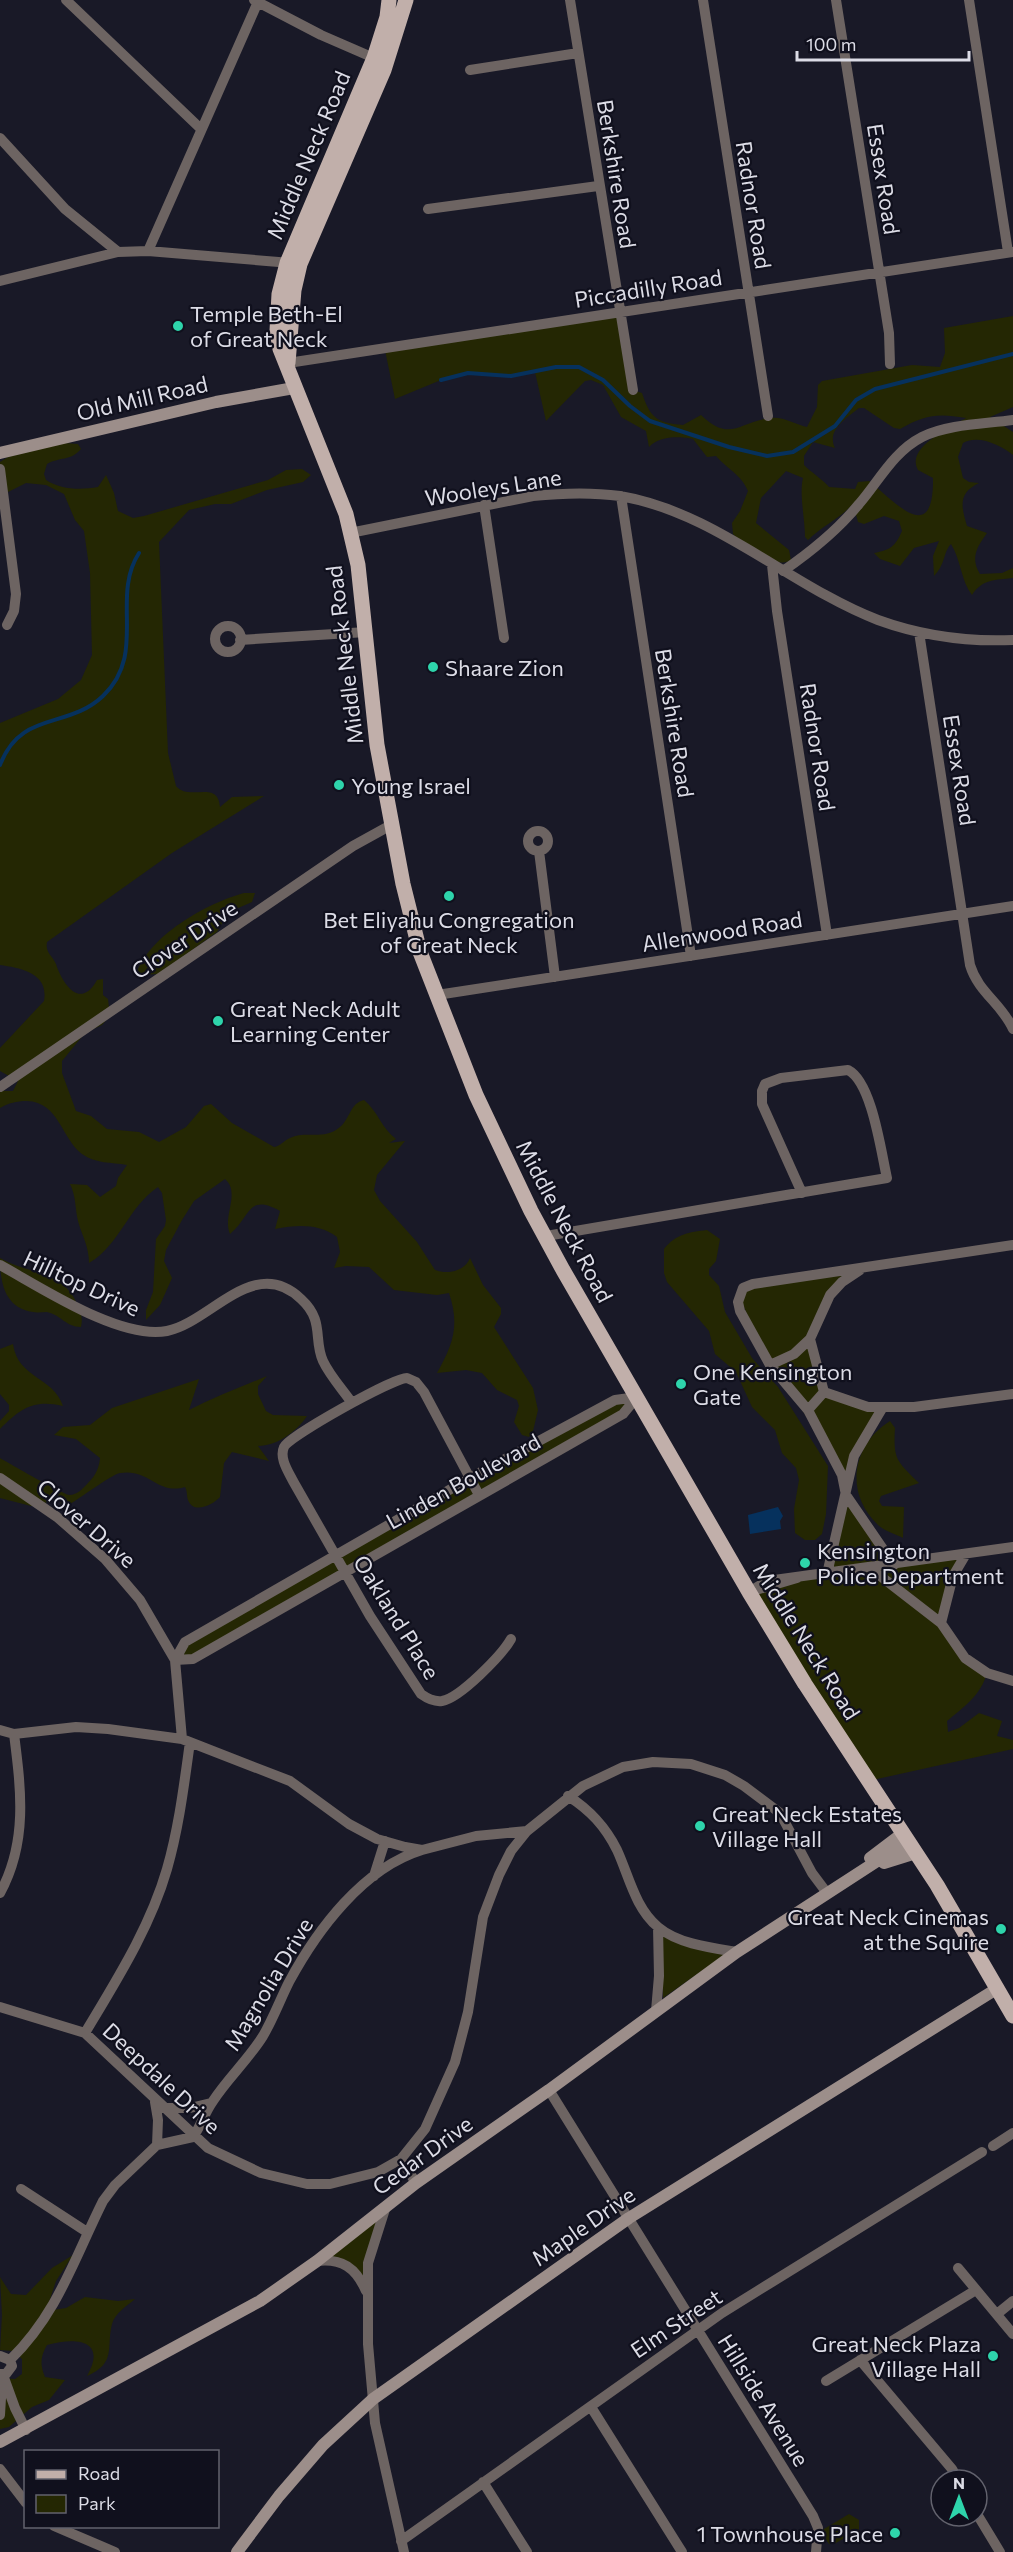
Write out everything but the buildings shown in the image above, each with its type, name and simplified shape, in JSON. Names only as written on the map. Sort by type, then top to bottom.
[{"type":"main road","name":"Middle Neck Road","points":[[389,0],[387,17],[374,58],[294,263],[288,363],[294,388],[333,476],[358,565],[373,714],[391,825],[413,928],[436,995],[476,1095],[546,1236],[748,1592],[805,1684],[909,1842],[1012,2013]]},
{"type":"main road","name":"Middle Neck Road","points":[[294,263],[384,70],[406,0]]},
{"type":"street","points":[[66,0],[201,129]]},
{"type":"street","name":"Berkshire Road","points":[[570,0],[598,186],[633,390]]},
{"type":"street","name":"Radnor Road","points":[[703,0],[768,416]]},
{"type":"street","name":"Essex Road","points":[[836,0],[889,333],[890,364]]},
{"type":"street","points":[[969,0],[1011,252]]},
{"type":"street","points":[[148,251],[255,2],[374,58]]},
{"type":"street","points":[[470,70],[578,53]]},
{"type":"street","points":[[0,138],[66,209],[118,252]]},
{"type":"street","points":[[428,210],[598,186]]},
{"type":"street","points":[[0,281],[118,252],[148,251],[294,263]]},
{"type":"street","name":"Piccadilly Road","points":[[288,363],[1011,252]]},
{"type":"street","name":"Old Mill Road","points":[[0,453],[216,402],[294,388]]},
{"type":"street","points":[[783,571],[832,535],[860,503],[883,471],[914,442],[934,433],[1013,420]]},
{"type":"street","points":[[0,469],[16,594],[14,611],[7,625]]},
{"type":"street","name":"Wooleys Lane","points":[[350,533],[484,505],[562,493],[621,496],[681,515],[876,619],[919,632],[957,639],[1013,640]]},
{"type":"street","name":"Berkshire Road","points":[[621,496],[691,956]]},
{"type":"street","points":[[484,505],[504,638]]},
{"type":"street","name":"Radnor Road","points":[[772,565],[827,935]]},
{"type":"street","points":[[240,639],[366,632]]},
{"type":"street","name":"Essex Road","points":[[919,632],[974,980],[1008,1018],[1013,1029]]},
{"type":"street","name":"Clover Drive","points":[[0,1088],[352,846],[391,825]]},
{"type":"street","points":[[539,851],[555,977]]},
{"type":"street","name":"Allenwood Road","points":[[436,995],[1013,906]]},
{"type":"street","points":[[546,1236],[887,1178],[876,1127],[862,1085],[855,1073],[848,1070],[781,1078],[765,1084],[762,1091],[762,1104],[766,1115],[802,1192]]},
{"type":"street","points":[[894,1565],[846,1495],[842,1475],[808,1410],[770,1365],[739,1306],[738,1296],[746,1286],[1013,1245]]},
{"type":"street","name":"Hilltop Drive","points":[[0,1265],[118,1327],[144,1333],[184,1326],[244,1288],[259,1284],[283,1287],[301,1298],[310,1309],[320,1333],[323,1360],[352,1403]]},
{"type":"street","points":[[770,1365],[794,1354],[810,1339],[830,1295],[842,1282],[863,1268]]},
{"type":"street","points":[[810,1339],[824,1392]]},
{"type":"street","points":[[352,1403],[378,1388],[403,1378],[416,1382],[424,1392],[479,1495]]},
{"type":"street","points":[[824,1392],[868,1407],[914,1407],[1013,1394]]},
{"type":"street","points":[[808,1410],[824,1392]]},
{"type":"street","name":"Linden Boulevard","points":[[637,1397],[623,1414],[193,1659],[175,1660],[184,1642],[470,1478],[615,1400],[637,1397]]},
{"type":"street","name":"Oakland Place","points":[[352,1403],[288,1441],[283,1452],[285,1464],[344,1571],[407,1675],[421,1694],[430,1700],[447,1699],[491,1666],[503,1653],[511,1639]]},
{"type":"street","points":[[602,1407],[610,1421]]},
{"type":"street","points":[[827,1574],[854,1456],[883,1407]]},
{"type":"street","name":"Clover Drive","points":[[0,1478],[57,1517],[105,1558],[140,1600],[175,1660],[186,1741],[179,1821],[159,1894],[121,1972],[85,2033]]},
{"type":"street","points":[[748,1592],[767,1581],[1013,1547]]},
{"type":"street","points":[[941,1623],[953,1576],[966,1554]]},
{"type":"street","points":[[870,1568],[941,1623],[965,1658],[987,1673],[1013,1681]]},
{"type":"street","points":[[227,1618],[236,1634]]},
{"type":"street","points":[[0,1730],[14,1734],[76,1727],[136,1732],[186,1741],[290,1781],[349,1824],[385,1841],[422,1850]]},
{"type":"street","points":[[0,1893],[8,1879],[19,1837],[22,1814],[22,1793],[14,1734]]},
{"type":"street","name":"Deepdale Drive","points":[[0,2007],[85,2033],[193,2137],[224,2157],[261,2173],[307,2184],[341,2183],[378,2172],[402,2159],[425,2129],[445,2087],[468,2012],[483,1917],[511,1851],[527,1831],[583,1786],[623,1767],[668,1762],[709,1769],[744,1786],[780,1813],[812,1873],[827,1893]]},
{"type":"street","points":[[568,1796],[594,1815],[602,1825],[617,1851],[636,1899],[658,1927],[707,1947],[737,1952]]},
{"type":"street","name":"Magnolia Drive","points":[[193,2137],[211,2103],[264,2034],[314,1940],[333,1917],[374,1876],[401,1858],[422,1850],[476,1836],[527,1831]]},
{"type":"street","points":[[374,1876],[385,1841]]},
{"type":"street","points":[[852,1876],[909,1842]]},
{"type":"street","name":"Cedar Drive","points":[[0,2442],[26,2430],[260,2301],[317,2261],[416,2183],[549,2090],[737,1952],[852,1876],[879,1850],[909,1842]]},
{"type":"street","points":[[656,2011],[659,1976],[658,1927]]},
{"type":"street","name":"Maple Drive","points":[[237,2552],[279,2496],[323,2445],[373,2399],[629,2218],[998,1988]]},
{"type":"street","name":"Hillside Avenue","points":[[549,2090],[813,2516],[818,2528],[816,2552]]},
{"type":"street","points":[[157,2145],[158,2104],[181,2109],[211,2103]]},
{"type":"street","points":[[993,2146],[1013,2133]]},
{"type":"street","points":[[1,2374],[11,2369],[5,2358],[30,2341],[52,2310],[68,2280],[87,2232],[103,2201],[115,2185],[157,2145],[193,2137]]},
{"type":"street","name":"Elm Street","points":[[403,2546],[483,2482],[698,2331],[982,2152]]},
{"type":"street","points":[[402,2159],[416,2183]]},
{"type":"street","points":[[21,2189],[87,2232]]},
{"type":"street","points":[[386,2206],[368,2264],[367,2294],[373,2399],[379,2441],[403,2546]]},
{"type":"street","points":[[317,2261],[328,2260],[344,2264],[358,2275],[367,2294]]},
{"type":"street","points":[[958,2268],[1013,2334]]},
{"type":"street","points":[[826,2380],[976,2290]]},
{"type":"street","points":[[997,2314],[1013,2301]]},
{"type":"street","points":[[860,2360],[951,2468]]},
{"type":"street","points":[[1,2374],[26,2430]]},
{"type":"street","points":[[0,2415],[1,2374]]},
{"type":"street","points":[[591,2407],[682,2552]]},
{"type":"street","points":[[0,2469],[24,2500]]},
{"type":"street","points":[[483,2482],[527,2552]]},
{"type":"street","points":[[59,2528],[115,2552]]},
{"type":"street","points":[[985,2528],[1000,2552]]},
{"type":"green space","points":[[619,313],[633,390],[642,393],[648,408],[655,417],[666,423],[683,425],[701,415],[720,428],[727,429],[775,418],[807,427],[817,407],[818,385],[822,381],[912,365],[940,367],[945,353],[944,328],[1013,316],[1013,407],[990,417],[1013,432],[1013,455],[996,444],[975,440],[963,443],[958,457],[963,478],[969,482],[979,483],[967,491],[963,501],[967,526],[987,533],[976,553],[977,568],[980,574],[1002,573],[1013,568],[1013,578],[985,583],[972,595],[965,583],[951,544],[941,567],[934,576],[933,556],[939,541],[914,548],[900,566],[880,559],[874,553],[888,549],[897,541],[902,531],[899,521],[884,516],[864,524],[858,522],[853,504],[808,540],[805,537],[802,507],[803,478],[786,471],[761,498],[756,523],[789,550],[791,560],[777,562],[752,550],[733,534],[732,523],[748,491],[738,476],[716,456],[707,457],[693,439],[669,438],[653,443],[649,447],[646,431],[621,417],[603,385],[591,380],[585,381],[546,421],[535,372],[511,376],[468,373],[441,380],[395,399],[385,350]],"holes":[[[859,408],[864,408],[894,428],[900,429],[932,416],[966,418],[932,439],[918,454],[916,462],[918,470],[933,478],[932,499],[927,511],[920,515],[912,514],[901,508],[869,481],[858,482],[855,489],[829,487],[804,465],[804,456],[813,442],[835,448],[833,442],[835,430]]]},
{"type":"green space","points":[[64,443],[78,444],[81,449],[69,457],[47,464],[44,474],[46,480],[65,487],[85,489],[98,487],[106,475],[114,493],[118,511],[133,518],[268,480],[286,470],[302,469],[311,475],[303,482],[267,490],[231,504],[215,504],[189,510],[159,542],[168,753],[176,786],[188,792],[214,794],[220,807],[232,797],[264,796],[172,853],[47,942],[48,951],[72,991],[78,994],[84,993],[91,989],[97,980],[103,979],[103,995],[108,999],[110,1016],[102,1025],[85,1033],[62,1061],[62,1073],[76,1111],[91,1116],[107,1129],[139,1132],[159,1142],[186,1127],[204,1106],[211,1104],[232,1123],[274,1147],[296,1136],[321,1135],[334,1131],[343,1124],[356,1104],[364,1100],[396,1139],[389,1143],[405,1141],[377,1175],[374,1190],[380,1201],[417,1242],[435,1270],[456,1271],[470,1258],[483,1285],[501,1308],[501,1314],[494,1327],[533,1388],[538,1410],[533,1431],[529,1437],[522,1435],[514,1422],[519,1406],[517,1400],[497,1390],[482,1373],[466,1370],[437,1373],[451,1344],[453,1334],[454,1315],[449,1293],[437,1295],[394,1290],[369,1267],[334,1268],[340,1252],[337,1237],[315,1227],[275,1229],[280,1211],[269,1206],[261,1205],[250,1209],[230,1234],[228,1220],[232,1198],[225,1179],[194,1201],[182,1220],[166,1250],[164,1261],[172,1278],[160,1305],[146,1320],[146,1310],[153,1292],[156,1239],[165,1226],[166,1220],[162,1193],[158,1187],[139,1205],[109,1246],[89,1263],[88,1251],[78,1221],[70,1184],[87,1185],[100,1197],[116,1186],[118,1178],[127,1165],[98,1161],[82,1154],[53,1114],[38,1103],[19,1101],[0,1108],[0,1086],[4,1091],[13,1091],[18,1081],[0,1071],[0,1048],[44,1001],[44,992],[38,978],[32,974],[0,965],[0,723],[58,699],[81,680],[92,655],[90,573],[84,531],[75,520],[64,494],[46,485],[26,483],[8,492],[0,489],[0,462],[8,457]]},
{"type":"green space","points":[[244,893],[255,893],[252,902],[229,912],[217,932],[159,974],[136,975],[153,947],[181,923],[213,905]]},
{"type":"green space","points":[[707,1230],[720,1239],[716,1261],[709,1269],[709,1275],[719,1286],[725,1312],[752,1358],[778,1387],[828,1466],[826,1514],[822,1534],[815,1540],[805,1540],[795,1533],[794,1509],[799,1480],[796,1468],[782,1453],[775,1430],[752,1407],[736,1372],[715,1354],[709,1331],[667,1282],[664,1273],[664,1249],[673,1240],[683,1235]]},
{"type":"green space","points":[[0,1258],[54,1279],[63,1285],[71,1293],[80,1310],[81,1327],[71,1325],[47,1312],[33,1312],[16,1305],[10,1299],[3,1284]]},
{"type":"green space","points":[[863,1268],[842,1282],[810,1339],[824,1392],[883,1407],[854,1456],[846,1495],[828,1447],[770,1365],[739,1296],[741,1291]]},
{"type":"green space","points":[[13,1344],[22,1364],[52,1389],[63,1406],[43,1404],[28,1407],[0,1429],[0,1421],[9,1411],[9,1405],[0,1394],[0,1349]]},
{"type":"green space","points":[[267,1376],[258,1386],[258,1394],[266,1411],[273,1415],[307,1416],[286,1437],[272,1444],[258,1446],[269,1461],[232,1452],[224,1463],[220,1497],[209,1505],[200,1508],[192,1506],[185,1487],[167,1487],[130,1472],[116,1475],[60,1510],[61,1499],[31,1506],[0,1498],[0,1458],[69,1495],[78,1493],[91,1480],[97,1471],[100,1458],[76,1439],[54,1435],[63,1427],[90,1425],[112,1408],[199,1379],[189,1410]]},
{"type":"green space","points":[[637,1397],[623,1414],[193,1659],[175,1660],[185,1642],[615,1400]]},
{"type":"green space","points":[[890,1421],[895,1428],[895,1447],[898,1459],[919,1483],[881,1496],[879,1501],[882,1506],[904,1507],[903,1538],[878,1525],[860,1499],[857,1484],[857,1470],[867,1443]]},
{"type":"green space","points":[[846,1495],[894,1565],[966,1554],[941,1623],[946,1633],[987,1673],[976,1694],[947,1721],[948,1732],[959,1728],[979,1713],[1002,1721],[997,1736],[1013,1740],[1013,1749],[868,1781],[749,1592],[827,1574]]},
{"type":"green space","points":[[661,1934],[727,1953],[663,1998]]},
{"type":"green space","points":[[382,2213],[365,2286],[359,2273],[324,2258]]},
{"type":"green space","points":[[73,2255],[56,2281],[46,2311],[66,2308],[85,2297],[118,2301],[135,2299],[116,2316],[112,2324],[107,2360],[103,2366],[87,2376],[94,2354],[91,2348],[85,2344],[68,2341],[47,2345],[42,2361],[45,2377],[65,2380],[49,2400],[32,2407],[9,2427],[0,2429],[0,2378],[15,2379],[22,2374],[22,2359],[13,2351],[0,2350],[2,2315],[0,2277],[11,2294],[26,2295],[52,2268]]},
{"type":"green space","points":[[849,2514],[859,2520],[859,2530],[834,2544],[829,2544],[822,2534],[824,2529]]},
{"type":"water","points":[[778,1507],[783,1516],[780,1521],[781,1529],[750,1534],[748,1515]]},
{"type":"waterway","points":[[441,380],[468,373],[511,376],[556,367],[579,367],[603,380],[630,406],[650,421],[729,447],[767,456],[793,452],[835,426],[856,400],[875,389],[1013,354]]},
{"type":"waterway","points":[[0,765],[9,748],[20,736],[32,728],[89,706],[103,696],[116,679],[124,662],[127,644],[127,588],[131,570],[139,553]]},
{"type":"place","name":"Temple Beth-El of Great Neck","points":[[178,326]]},
{"type":"place","name":"Shaare Zion","points":[[433,667]]},
{"type":"place","name":"Young Israel","points":[[339,785]]},
{"type":"place","name":"Bet Eliyahu Congregation of Great Neck","points":[[449,896]]},
{"type":"place","name":"Great Neck Adult Learning Center","points":[[218,1021]]},
{"type":"place","name":"One Kensington Gate","points":[[681,1384]]},
{"type":"place","name":"Kensington Police Department","points":[[805,1563]]},
{"type":"place","name":"Great Neck Estates Village Hall","points":[[700,1826]]},
{"type":"place","name":"Great Neck Cinemas at the Squire","points":[[1001,1929]]},
{"type":"place","name":"Great Neck Plaza Village Hall","points":[[993,2356]]},
{"type":"place","name":"1 Townhouse Place","points":[[895,2533]]}]
